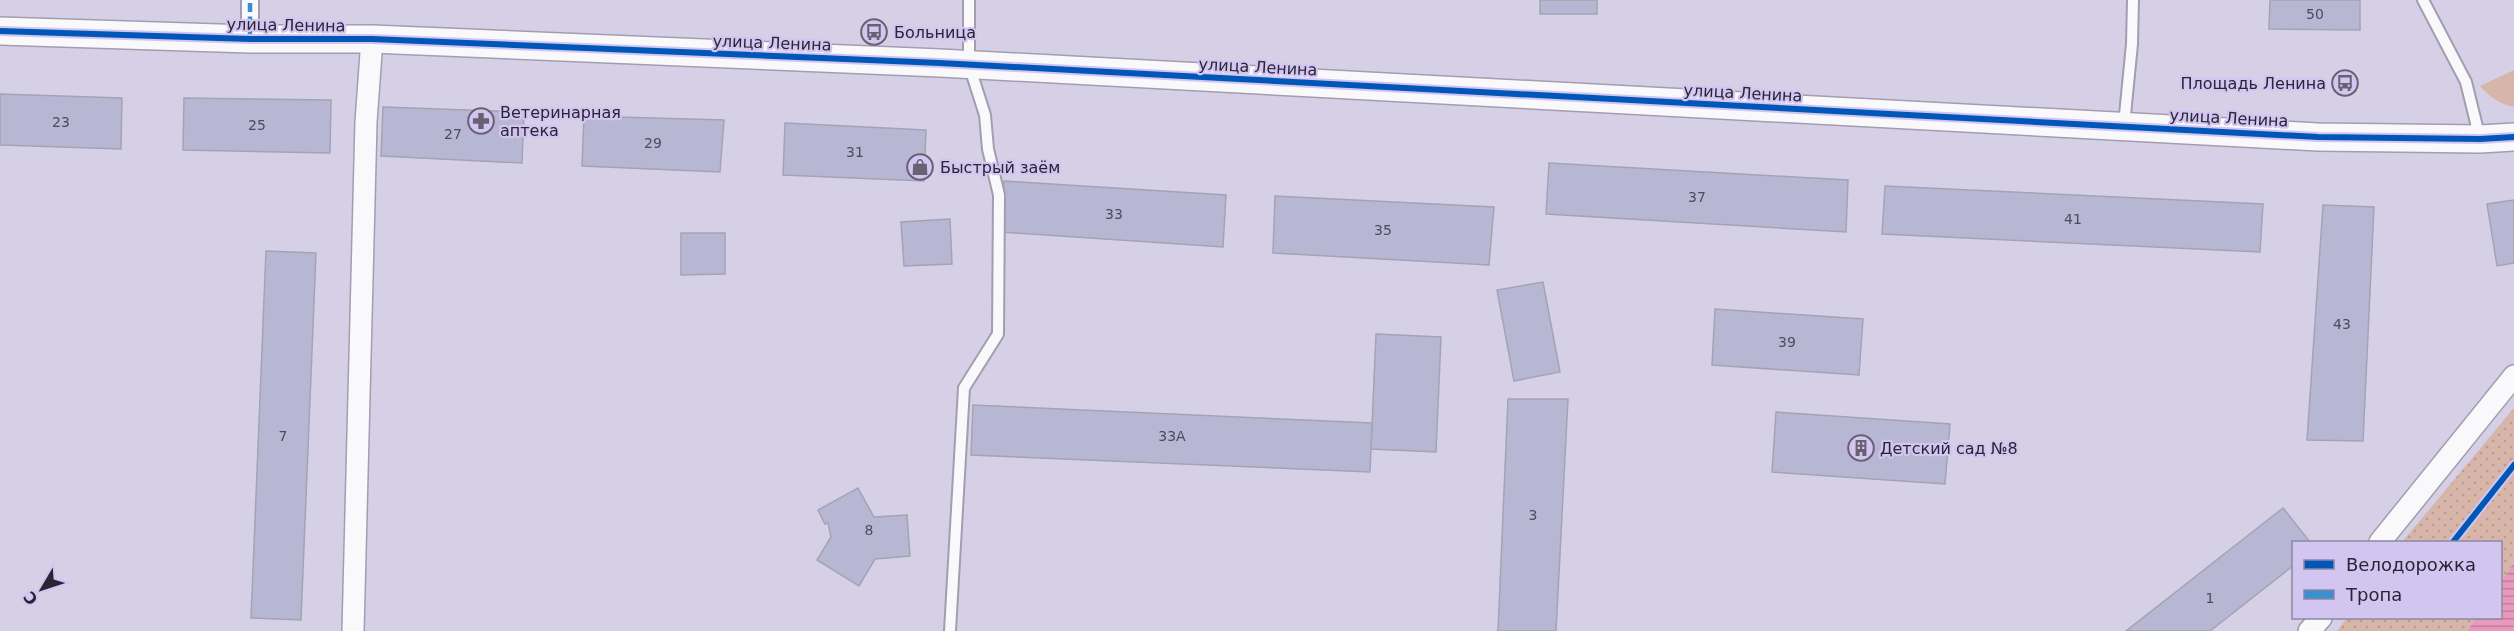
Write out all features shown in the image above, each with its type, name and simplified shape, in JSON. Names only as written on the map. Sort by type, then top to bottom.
[{"type":"street","points":[[250,0],[250,39]]},
{"type":"street","name":"улица Ленина","points":[[0,31],[250,39],[372,39],[969,65],[2318,137],[2480,139],[2514,136]]},
{"type":"street","points":[[353,631],[366,122],[372,39]]},
{"type":"street","points":[[2382,541],[2514,376]]},
{"type":"street","points":[[2309,631],[2320,619]]},
{"type":"lane","points":[[951,631],[964,388],[998,334],[999,195],[988,149],[985,116],[969,65],[969,0]]},
{"type":"lane","points":[[2124,126],[2132,44],[2133,0]]},
{"type":"lane","points":[[2423,0],[2466,82],[2480,139]]},
{"type":"shaded area","points":[[2514,70],[2514,107],[2495,100],[2480,86]]},
{"type":"shaded area","points":[[2514,408],[2514,563],[2502,581],[2502,541],[2403,541]]},
{"type":"shaded area","points":[[2514,563],[2514,631],[2467,631],[2475,619],[2502,619],[2502,581]]},
{"type":"shaded area","points":[[2346,619],[2475,619],[2467,631],[2337,631]]},
{"type":"building","points":[[1540,0],[1597,0],[1597,14],[1540,14]]},
{"type":"building","points":[[2270,0],[2360,0],[2360,30],[2269,29]]},
{"type":"building","points":[[0,94],[122,98],[121,149],[0,145]]},
{"type":"building","points":[[184,98],[331,100],[330,153],[183,150]]},
{"type":"building","points":[[383,107],[524,112],[522,163],[381,156]]},
{"type":"building","points":[[584,116],[724,120],[720,172],[582,166]]},
{"type":"building","points":[[785,123],[926,130],[924,181],[783,175]]},
{"type":"building","points":[[1549,163],[1848,180],[1846,232],[1546,214]]},
{"type":"building","points":[[1004,181],[1226,195],[1223,247],[1001,232]]},
{"type":"building","points":[[1885,186],[2263,204],[2260,252],[1882,234]]},
{"type":"building","points":[[1275,196],[1494,207],[1489,265],[1273,253]]},
{"type":"building","points":[[2514,200],[2514,263],[2497,266],[2487,204]]},
{"type":"building","points":[[2323,205],[2374,207],[2363,441],[2307,440]]},
{"type":"building","points":[[950,219],[952,264],[904,266],[901,222]]},
{"type":"building","points":[[681,233],[725,233],[725,274],[681,275]]},
{"type":"building","points":[[266,251],[316,253],[301,620],[251,618]]},
{"type":"building","points":[[1543,282],[1560,372],[1514,381],[1497,290]]},
{"type":"building","points":[[1715,309],[1863,319],[1859,375],[1712,365]]},
{"type":"building","points":[[1376,334],[1441,337],[1436,452],[1371,449]]},
{"type":"building","points":[[1508,399],[1568,399],[1556,631],[1498,631]]},
{"type":"building","points":[[973,405],[1372,423],[1370,472],[971,455]]},
{"type":"building","name":"Детский сад №8","points":[[1776,412],[1950,424],[1945,484],[1772,472]]},
{"type":"building","points":[[858,488],[874,517],[907,515],[910,556],[875,559],[859,586],[817,560],[831,537],[828,523],[825,524],[818,510]]},
{"type":"building","points":[[2283,508],[2309,541],[2292,541],[2292,567],[2210,631],[2126,631]]},
{"type":"marked path","points":[[250,0],[250,39]]},
{"type":"cycle path","points":[[0,31],[250,39],[372,39],[940,63],[2318,137],[2480,139],[2514,137]]},
{"type":"cycle path","points":[[2454,541],[2514,465]]},
{"type":"place","name":"Больница","points":[[874,32]]},
{"type":"place","name":"Площадь Ленина","points":[[2345,83]]},
{"type":"place","name":"Ветеринарная аптека","points":[[481,121]]},
{"type":"place","name":"Быстрый заём","points":[[920,167]]},
{"type":"place","name":"Детский сад №8","points":[[1861,448]]}]
